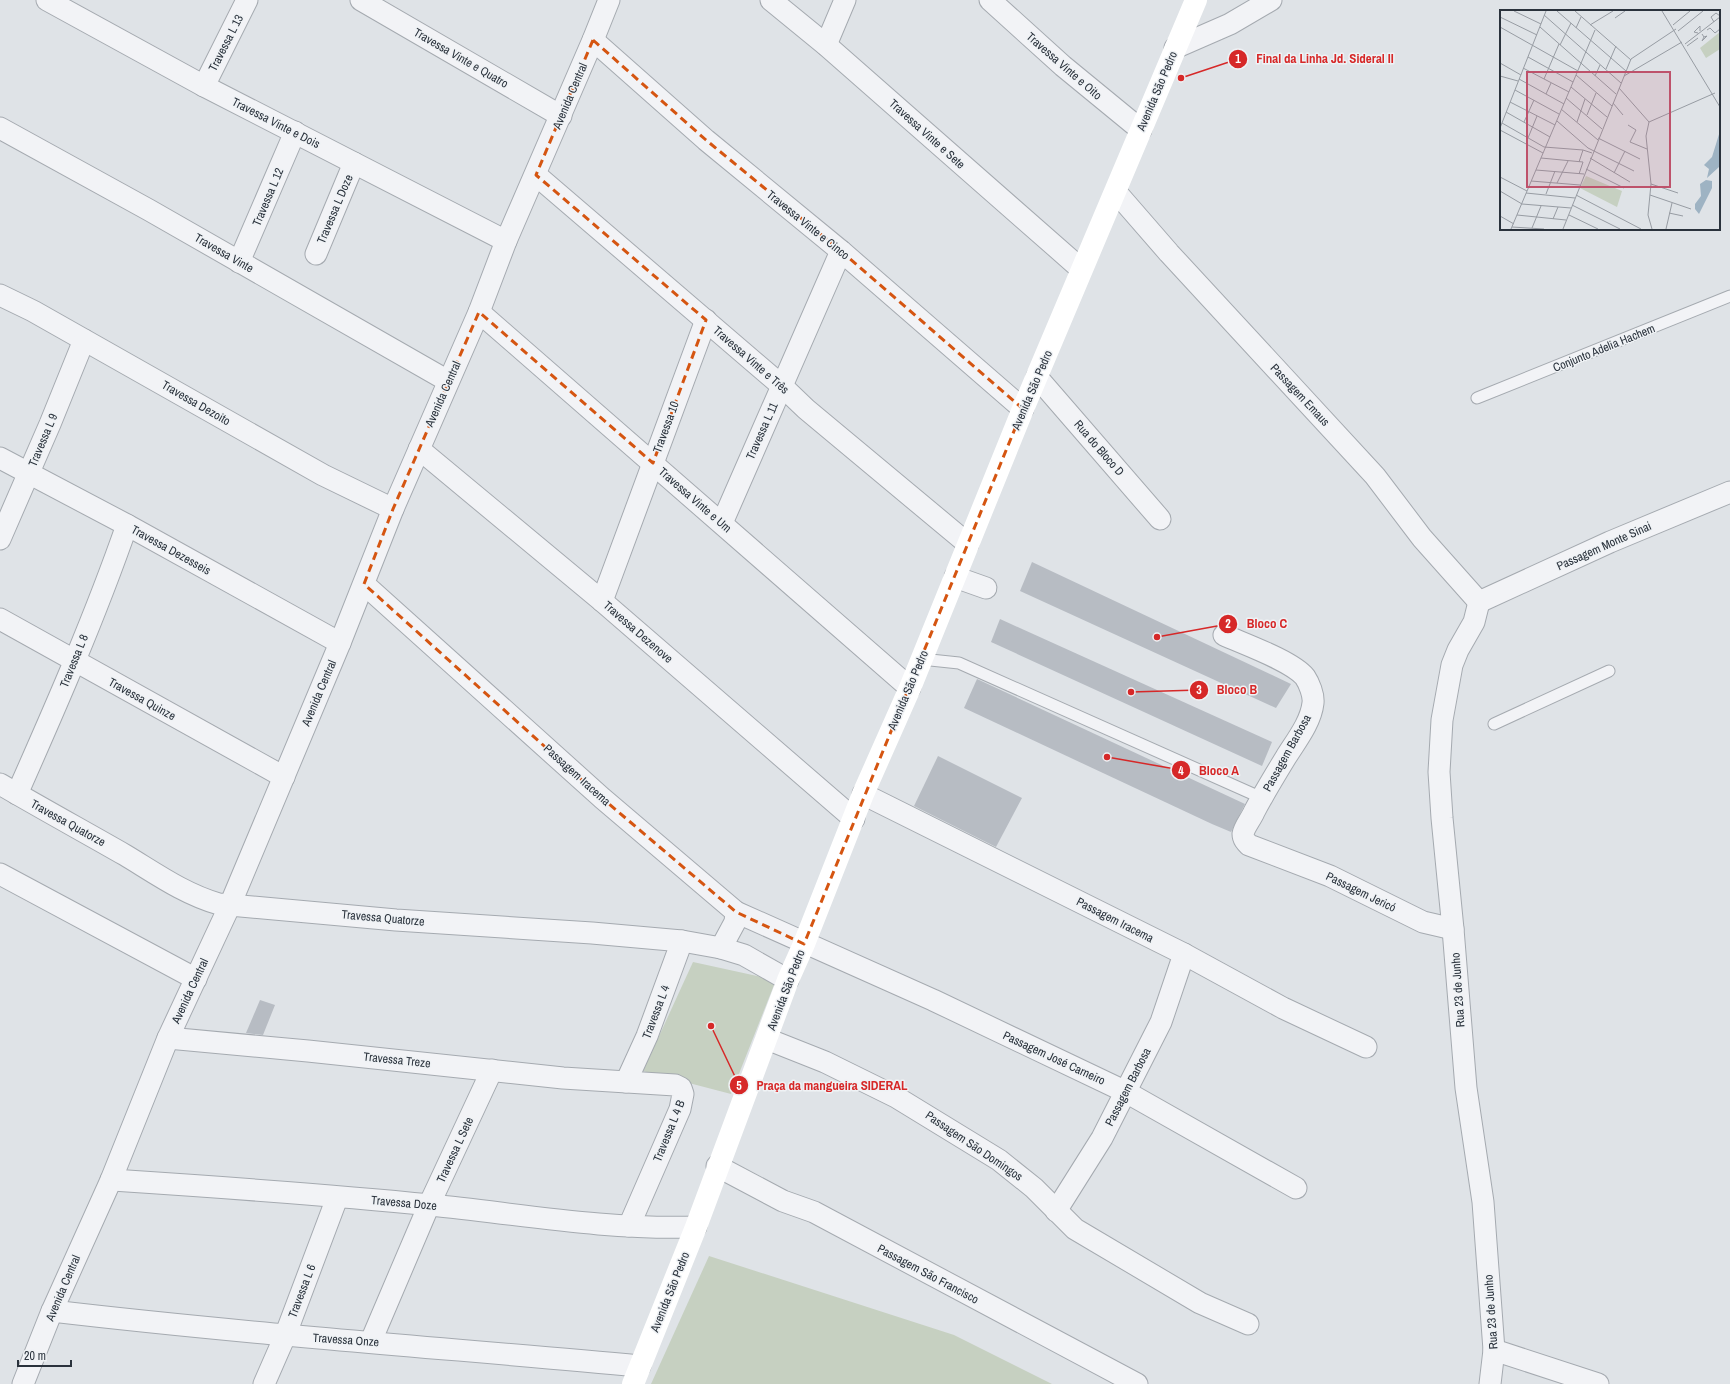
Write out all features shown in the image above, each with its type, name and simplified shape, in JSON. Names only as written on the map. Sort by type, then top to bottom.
[{"type":"main road","name":"Avenida São Pedro","points":[[637,1375],[696,1227],[717,1166],[767,1039],[788,980],[804,944],[863,794],[910,688],[1023,409],[1196,0]]},
{"type":"street","name":"Travessa Vinte e Dois","points":[[47,0],[204,86],[506,241]]},
{"type":"street","name":"Travessa L 13","points":[[204,86],[247,0]]},
{"type":"street","name":"Travessa Vinte e Quatro","points":[[361,0],[561,116]]},
{"type":"street","name":"Avenida Central","points":[[23,1384],[52,1311],[111,1180],[168,1038],[230,905],[340,643],[393,508],[479,312],[506,241],[594,40],[609,0]]},
{"type":"street","name":"Travessa Vinte e Sete","points":[[771,0],[826,45],[1082,269]]},
{"type":"street","points":[[826,45],[845,0]]},
{"type":"street","name":"Travessa Vinte e Oito","points":[[990,0],[1064,66],[1141,130]]},
{"type":"street","points":[[1175,48],[1230,24],[1271,0]]},
{"type":"street","name":"Travessa Vinte e Cinco","points":[[594,40],[706,140],[841,251],[1023,409]]},
{"type":"street","name":"Travessa Vinte","points":[[0,128],[150,210],[448,381]]},
{"type":"street","name":"Travessa L 12","points":[[239,262],[295,132]]},
{"type":"street","name":"Travessa L Doze","points":[[316,254],[354,163]]},
{"type":"street","name":"Travessa Vinte e Três","points":[[536,175],[706,320],[782,386],[806,409],[968,544]]},
{"type":"street","name":"Passagem Emaus","points":[[1116,192],[1174,259],[1375,476],[1422,538],[1479,602]]},
{"type":"street","name":"Travessa L 11","points":[[722,524],[841,251]]},
{"type":"street","name":"Travessa Dezoito","points":[[0,295],[84,340],[323,474],[393,508]]},
{"type":"street","name":"Travessa Vinte e Um","points":[[479,312],[910,688]]},
{"type":"street","name":"Travessa 10","points":[[602,601],[706,320]]},
{"type":"street","name":"Travessa L 9","points":[[0,539],[84,340]]},
{"type":"street","name":"Rua do Bloco D","points":[[1037,377],[1160,519]]},
{"type":"street","name":"Travessa Dezenove","points":[[419,449],[602,601],[854,819]]},
{"type":"street","name":"Travessa Dezesseis","points":[[0,458],[127,525],[340,643]]},
{"type":"street","name":"Passagem Monte Sinai","points":[[1479,602],[1610,542],[1730,492]]},
{"type":"street","name":"Travessa L 8","points":[[8,789],[53,713],[127,525]]},
{"type":"street","points":[[955,576],[986,588]]},
{"type":"street","name":"Passagem Iracema","points":[[364,584],[602,798],[736,912],[804,944]]},
{"type":"street","name":"Rua 23 de Junho","points":[[1479,602],[1474,622],[1458,650],[1452,665],[1442,720],[1440,796],[1454,929],[1466,1088],[1483,1202],[1494,1350],[1490,1384]]},
{"type":"street","name":"Travessa Quinze","points":[[0,619],[73,661],[284,777]]},
{"type":"street","name":"Passagem Barbosa","points":[[1224,635],[1275,658],[1299,672],[1308,682],[1313,697],[1310,715],[1300,735],[1262,798],[1243,834],[1249,845],[1270,852]]},
{"type":"street","name":"Travessa Quatorze","points":[[8,789],[125,855],[170,883],[206,900],[219,904],[396,920],[592,933],[682,941],[721,948],[744,955],[788,980]]},
{"type":"street","name":"Passagem Iracema","points":[[863,794],[1184,954],[1283,1008],[1366,1047]]},
{"type":"street","name":"Passagem Jericó","points":[[1270,852],[1330,876],[1423,922],[1454,929]]},
{"type":"street","points":[[0,874],[196,979]]},
{"type":"street","points":[[721,948],[735,922],[736,912]]},
{"type":"street","name":"Travessa L 4","points":[[626,1082],[647,1036],[682,941]]},
{"type":"street","name":"Passagem José Carneiro","points":[[804,944],[933,1000],[1126,1092],[1296,1188]]},
{"type":"street","name":"Passagem Barbosa","points":[[1056,1211],[1102,1138],[1161,1022],[1184,954]]},
{"type":"street","name":"Travessa Treze","points":[[168,1038],[562,1078],[626,1082]]},
{"type":"street","name":"Passagem São Domingos","points":[[767,1039],[862,1080],[896,1097],[956,1132],[1017,1174],[1034,1188],[1075,1229],[1200,1303],[1248,1324]]},
{"type":"street","name":"Travessa L Sete","points":[[371,1341],[429,1205],[492,1070]]},
{"type":"street","name":"Travessa L 4 B","points":[[626,1082],[675,1085],[681,1088],[684,1094],[680,1109],[629,1226]]},
{"type":"street","name":"Passagem São Francisco","points":[[717,1166],[783,1201],[814,1212],[1138,1384]]},
{"type":"street","name":"Travessa Doze","points":[[111,1180],[429,1205],[578,1222],[662,1228],[696,1227]]},
{"type":"street","name":"Travessa L 6","points":[[264,1384],[285,1336],[337,1198]]},
{"type":"street","name":"Travessa Onze","points":[[52,1311],[285,1336],[371,1341],[637,1375]]},
{"type":"street","points":[[1494,1350],[1598,1384]]},
{"type":"lane","name":"Conjunto Adelia Hachem","points":[[1477,398],[1730,296]]},
{"type":"lane","points":[[921,660],[959,663],[1262,798]]},
{"type":"lane","points":[[1494,724],[1609,671]]},
{"type":"highlighted area","points":[[593,40],[706,140],[841,251],[1023,409],[804,944],[736,912],[602,798],[364,584],[393,509],[479,312],[653,463],[706,320],[536,175]]},
{"type":"green space","points":[[693,962],[776,980],[731,1094],[643,1071]]},
{"type":"green space","points":[[709,1256],[954,1335],[1052,1384],[651,1384]]},
{"type":"building","points":[[1032,562],[1291,684],[1276,708],[1020,591]]},
{"type":"building","points":[[1000,619],[1272,742],[1262,766],[991,642]]},
{"type":"building","points":[[977,679],[1245,804],[1231,832],[964,708]]},
{"type":"building","points":[[938,756],[1022,798],[996,847],[914,806]]},
{"type":"building","points":[[260,1000],[275,1005],[263,1035],[246,1033]]},
{"type":"place","name":"Final da Linha Jd. Sideral II","points":[[1181,78]]},
{"type":"place","name":"Bloco C","points":[[1157,637]]},
{"type":"place","name":"Bloco B","points":[[1131,692]]},
{"type":"place","name":"Bloco A","points":[[1107,757]]},
{"type":"place","name":"Praça da mangueira SIDERAL","points":[[711,1026]]}]
